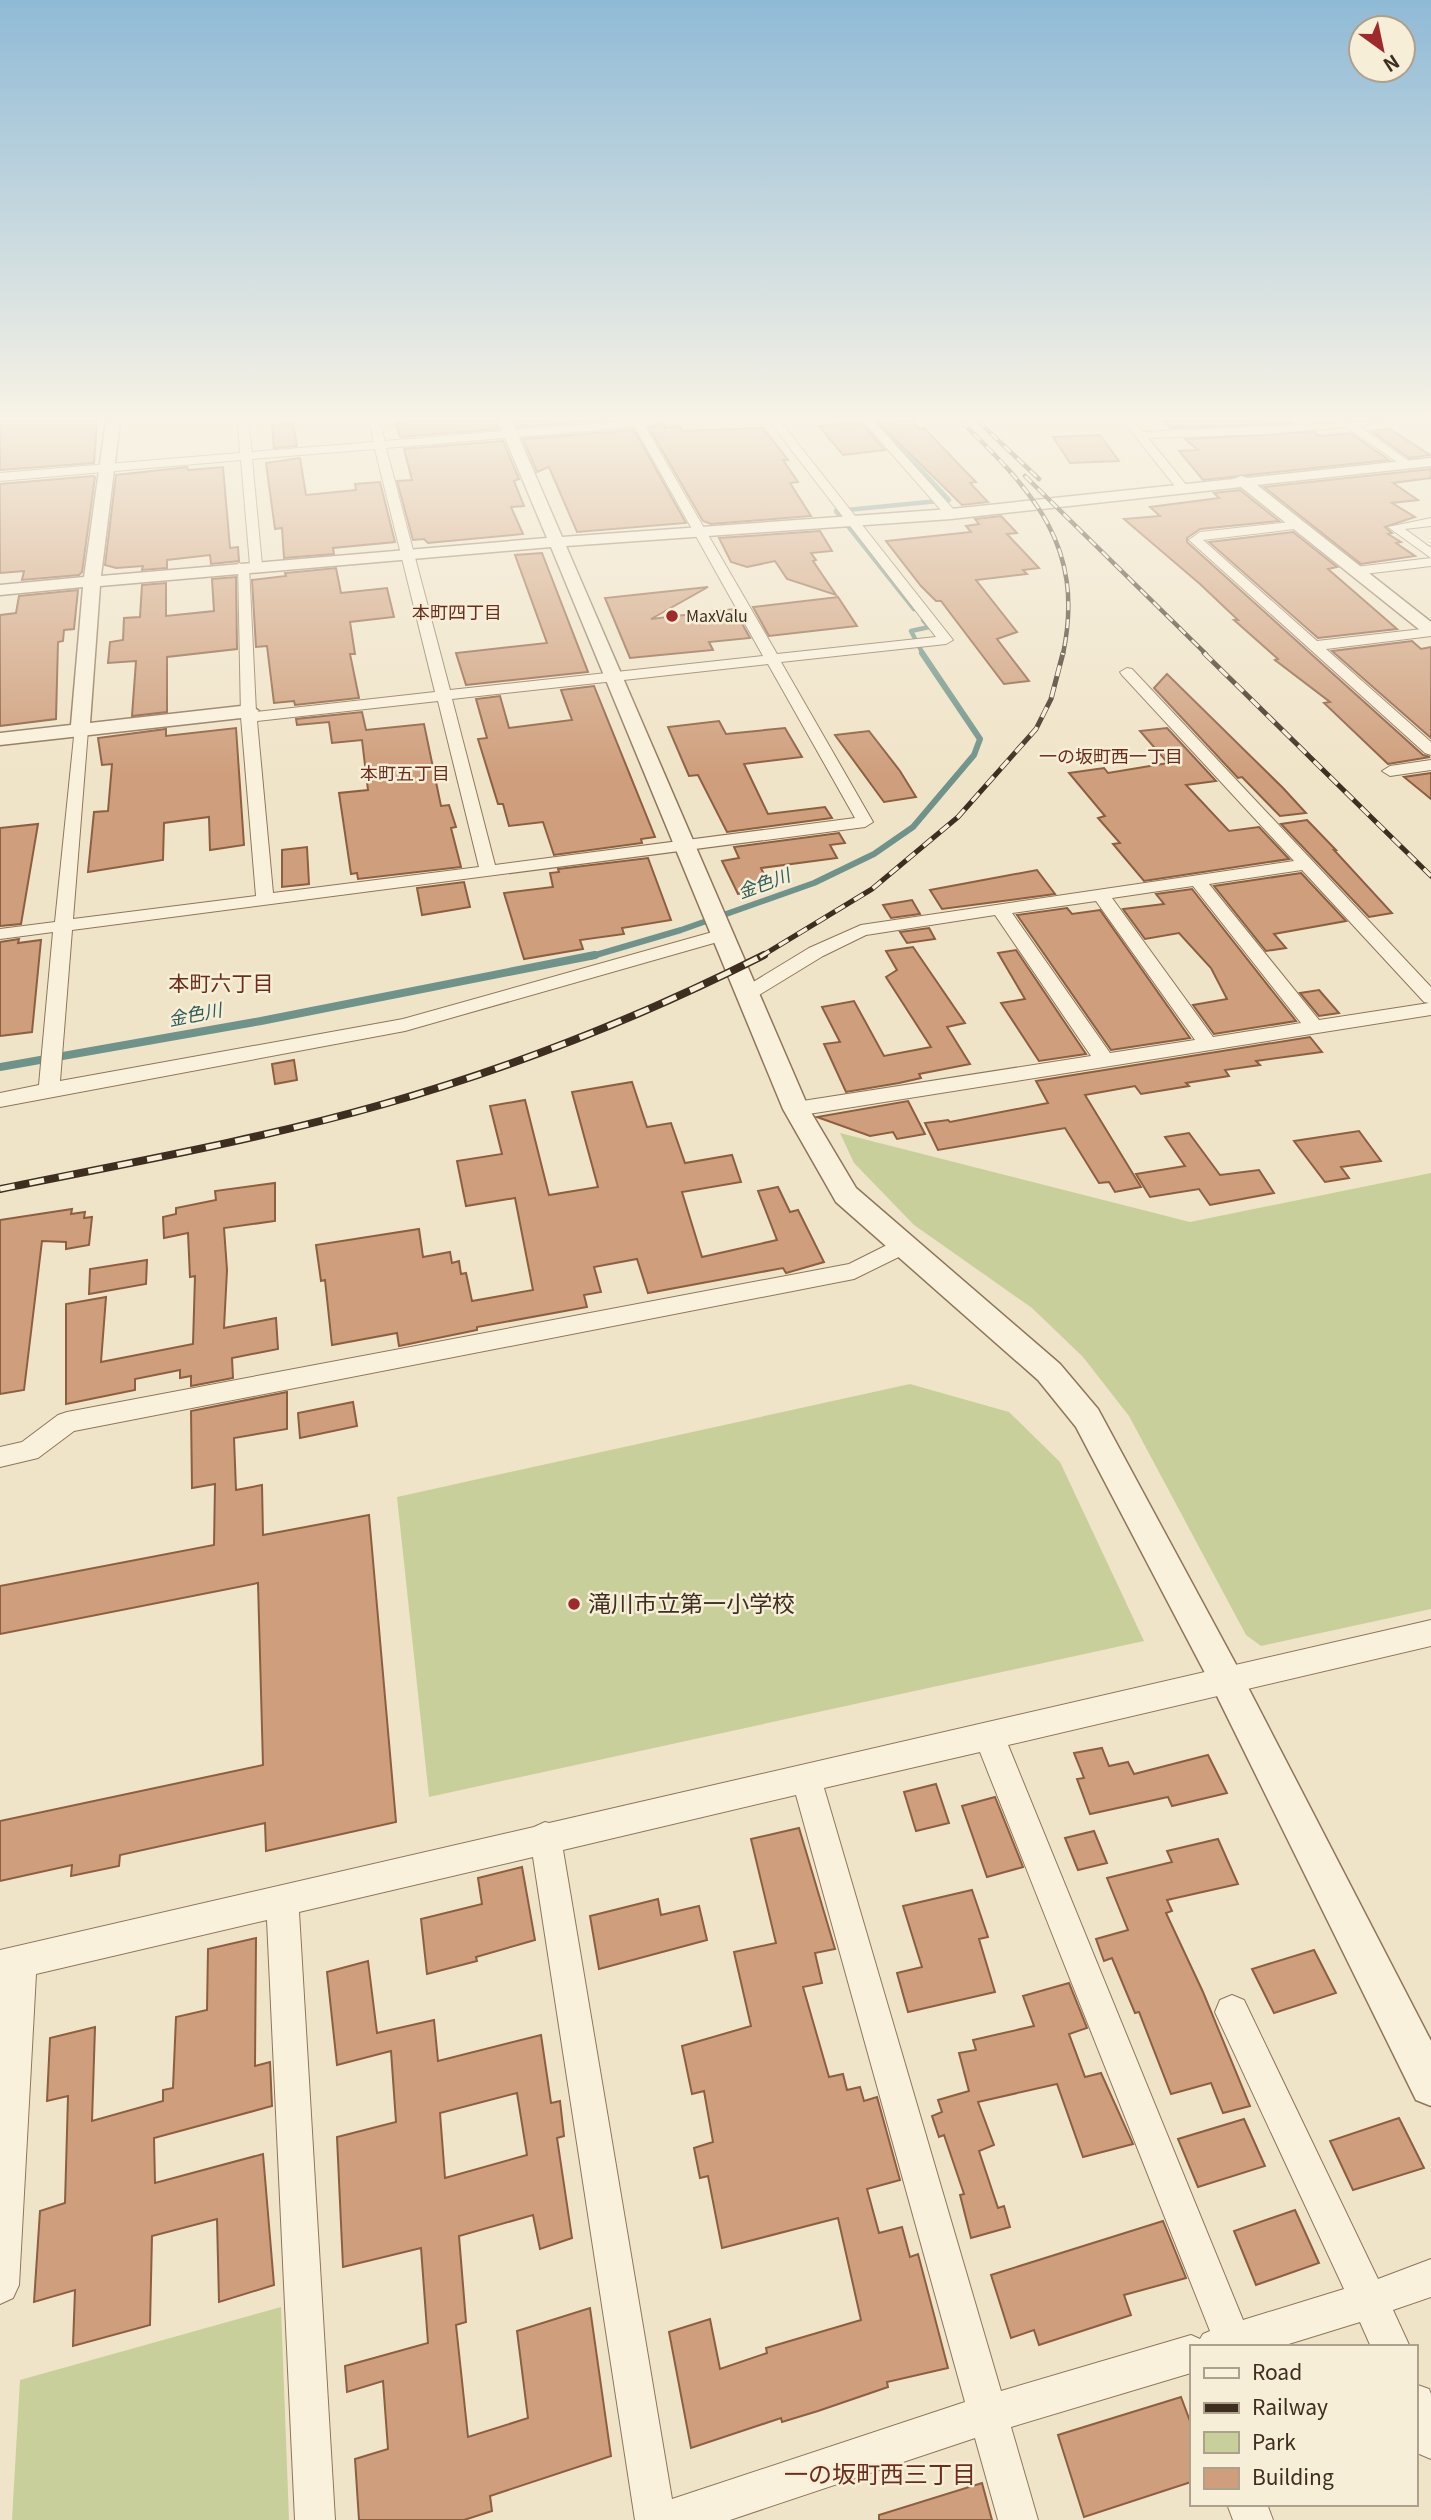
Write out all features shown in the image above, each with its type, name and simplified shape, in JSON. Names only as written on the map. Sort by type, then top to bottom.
[{"type":"street","points":[[49,1090],[92,581],[98,539]]},
{"type":"street","points":[[248,539],[250,714],[265,901]]},
{"type":"street","points":[[404,539],[488,870]]},
{"type":"street","points":[[554,539],[796,1109],[846,1195],[901,1246],[1049,1371],[1087,1418],[1227,1681],[1431,2085]]},
{"type":"street","points":[[0,590],[408,552],[600,539]]},
{"type":"street","points":[[0,934],[865,822],[704,539]]},
{"type":"street","points":[[0,738],[442,696],[946,640],[865,539]]},
{"type":"street","points":[[1197,539],[1195,540],[1312,646],[1431,750]]},
{"type":"street","points":[[1315,539],[1431,631]]},
{"type":"street","points":[[1410,539],[1431,554]]},
{"type":"street","points":[[1356,571],[1431,562]]},
{"type":"street","points":[[1312,646],[1431,631]]},
{"type":"street","points":[[1127,672],[1431,998]]},
{"type":"street","points":[[1390,771],[1431,765]]},
{"type":"street","points":[[747,994],[816,952],[861,930],[1307,864]]},
{"type":"street","points":[[1198,881],[1315,1028]]},
{"type":"street","points":[[1101,895],[1208,1044]]},
{"type":"street","points":[[1000,909],[1105,1060]]},
{"type":"street","points":[[0,1100],[405,1025],[722,935]]},
{"type":"street","points":[[796,1109],[1431,1009]]},
{"type":"street","points":[[0,1457],[29,1451],[68,1422],[854,1271],[901,1246]]},
{"type":"street","points":[[0,2285],[10,1964],[545,1837],[1431,1633]]},
{"type":"street","points":[[989,1736],[1225,2344],[1371,2300],[1431,2278]]},
{"type":"street","points":[[806,1778],[1018,2520]]},
{"type":"street","points":[[545,1837],[655,2520]]},
{"type":"street","points":[[282,1901],[315,2520]]},
{"type":"street","points":[[1232,2012],[1390,2345]]},
{"type":"street","points":[[670,2520],[986,2415],[1190,2354]]},
{"type":"street","points":[[1417,2408],[1431,2439]]},
{"type":"green space","points":[[840,1133],[1190,1222],[1431,1173],[1431,1609],[1261,1646],[1246,1635],[1129,1416],[1083,1357],[1032,1308],[914,1225],[854,1163]]},
{"type":"green space","points":[[910,1384],[1009,1412],[1060,1462],[1144,1641],[429,1797],[397,1497]]},
{"type":"green space","points":[[281,2307],[289,2520],[12,2520],[20,2380]]},
{"type":"building","points":[[0,539],[87,539],[82,572],[79,575],[22,580],[24,571],[0,573]]},
{"type":"building","points":[[108,539],[229,539],[230,548],[238,547],[239,561],[211,564],[210,555],[167,560],[167,568],[142,570],[143,566],[116,568],[105,565]]},
{"type":"building","points":[[283,539],[394,539],[395,542],[333,548],[334,554],[284,558]]},
{"type":"building","points":[[413,539],[474,539],[428,543],[424,539]]},
{"type":"building","points":[[719,539],[825,539],[832,551],[811,553],[816,560],[813,561],[836,595],[787,579],[775,561],[747,567],[731,562]]},
{"type":"building","points":[[1011,539],[1039,568],[1023,570],[1027,574],[976,580],[1017,632],[997,639],[1029,681],[1004,684],[941,601],[936,601],[921,586],[886,541]]},
{"type":"building","points":[[1147,539],[1187,539],[1187,542],[1423,755],[1430,757],[1388,764],[1324,703],[1330,702],[1275,660],[1278,659],[1234,620],[1238,620]]},
{"type":"building","points":[[1238,539],[1301,539],[1337,567],[1328,569],[1397,629],[1318,638],[1209,542]]},
{"type":"building","points":[[1329,539],[1395,539],[1401,542],[1396,543],[1415,556],[1361,564]]},
{"type":"building","points":[[542,553],[588,672],[466,685],[456,653],[547,643],[515,555]]},
{"type":"building","points":[[336,568],[341,593],[387,588],[394,617],[350,622],[355,654],[350,654],[359,698],[295,705],[294,701],[274,703],[267,646],[256,647],[252,580],[286,576],[285,573]]},
{"type":"building","points":[[236,577],[237,649],[167,657],[167,712],[132,716],[136,661],[108,663],[110,642],[123,640],[124,618],[140,617],[142,585],[166,583],[166,616],[214,611],[212,579]]},
{"type":"building","name":"MaxValu","points":[[708,587],[651,619],[734,609],[750,638],[709,642],[713,650],[630,658],[605,598]]},
{"type":"building","points":[[78,590],[74,629],[64,630],[63,641],[58,642],[56,719],[0,726],[0,615],[16,613],[19,596]]},
{"type":"building","points":[[838,597],[857,626],[769,636],[753,607]]},
{"type":"building","points":[[1412,641],[1421,649],[1431,647],[1431,738],[1332,651]]},
{"type":"building","points":[[1167,674],[1306,813],[1280,816],[1242,777],[1238,778],[1154,688]]},
{"type":"building","points":[[594,686],[655,837],[641,839],[642,843],[554,855],[543,822],[509,826],[503,804],[498,804],[478,739],[487,738],[476,699],[500,696],[509,728],[572,720],[561,690]]},
{"type":"building","points":[[362,712],[366,730],[424,724],[441,806],[449,805],[456,827],[451,828],[461,867],[358,879],[357,873],[351,874],[339,793],[368,790],[362,740],[332,743],[329,722],[297,725],[296,719]]},
{"type":"building","points":[[719,721],[726,734],[785,728],[802,757],[744,764],[768,814],[825,807],[832,818],[727,832],[698,775],[689,776],[668,727]]},
{"type":"building","points":[[236,728],[244,845],[210,850],[209,817],[164,823],[163,860],[88,872],[94,812],[108,811],[112,764],[102,765],[98,738],[166,729],[166,736]]},
{"type":"building","points":[[1167,728],[1216,781],[1186,785],[1229,831],[1259,827],[1289,859],[1144,881],[1113,844],[1120,843],[1098,818],[1105,816],[1069,773],[1104,768],[1108,773],[1168,763],[1140,731]]},
{"type":"building","points":[[869,731],[916,797],[884,802],[835,735]]},
{"type":"building","points":[[1431,773],[1431,799],[1404,777]]},
{"type":"building","points":[[1307,820],[1392,913],[1369,917],[1281,824]]},
{"type":"building","points":[[38,824],[21,924],[0,926],[0,828]]},
{"type":"building","points":[[839,833],[845,843],[830,845],[837,858],[761,868],[771,889],[738,894],[722,861],[739,858],[734,847]]},
{"type":"building","points":[[307,847],[309,884],[282,887],[282,850]]},
{"type":"building","points":[[648,858],[671,920],[622,928],[624,934],[580,940],[583,949],[524,959],[504,893],[553,887],[550,873],[559,872],[558,869]]},
{"type":"building","points":[[1037,870],[1055,894],[942,909],[930,890]]},
{"type":"building","points":[[1301,873],[1346,921],[1274,934],[1286,948],[1266,951],[1214,886]]},
{"type":"building","points":[[464,882],[470,907],[422,915],[417,888]]},
{"type":"building","points":[[1192,889],[1296,1021],[1214,1034],[1193,1005],[1227,999],[1211,968],[1179,933],[1145,939],[1123,909],[1164,904],[1156,894]]},
{"type":"building","points":[[912,900],[920,914],[891,918],[883,905]]},
{"type":"building","points":[[1067,908],[1072,914],[1100,910],[1190,1038],[1111,1050],[1017,915]]},
{"type":"building","points":[[929,928],[935,939],[907,943],[900,932]]},
{"type":"building","points":[[19,939],[18,943],[41,940],[32,1032],[0,1036],[0,942]]},
{"type":"building","points":[[913,947],[965,1023],[947,1027],[970,1064],[919,1074],[921,1078],[899,1083],[846,1092],[824,1044],[840,1042],[822,1007],[854,1001],[884,1056],[931,1047],[886,977],[897,970],[886,951]]},
{"type":"building","points":[[1016,950],[1086,1054],[1039,1061],[1001,1003],[1025,999],[998,953]]},
{"type":"building","points":[[1319,990],[1339,1013],[1319,1016],[1300,993]]},
{"type":"building","points":[[1310,1037],[1322,1052],[1256,1061],[1260,1065],[1225,1070],[1229,1076],[1186,1083],[1189,1086],[1141,1094],[1135,1086],[1085,1095],[1141,1187],[1115,1192],[1109,1182],[1099,1183],[1065,1128],[938,1150],[925,1123],[950,1122],[1048,1103],[1036,1081]]},
{"type":"building","points":[[294,1060],[297,1080],[275,1084],[272,1064]]},
{"type":"building","points":[[632,1082],[647,1127],[671,1123],[685,1163],[732,1155],[741,1182],[682,1192],[702,1257],[777,1240],[758,1191],[778,1187],[790,1212],[798,1210],[824,1262],[786,1273],[783,1268],[648,1293],[637,1259],[594,1267],[601,1292],[584,1295],[587,1307],[477,1327],[477,1330],[399,1346],[397,1333],[332,1345],[325,1280],[321,1281],[316,1245],[419,1229],[423,1257],[450,1252],[452,1263],[459,1261],[461,1274],[466,1273],[472,1301],[533,1290],[515,1198],[466,1206],[457,1161],[502,1154],[490,1106],[525,1100],[549,1195],[598,1187],[572,1092]]},
{"type":"building","points":[[908,1101],[925,1134],[897,1139],[893,1132],[870,1136],[817,1117]]},
{"type":"building","points":[[1359,1131],[1381,1161],[1341,1167],[1349,1178],[1325,1182],[1294,1141]]},
{"type":"building","points":[[1189,1133],[1220,1175],[1259,1170],[1274,1193],[1210,1205],[1199,1189],[1150,1197],[1136,1174],[1185,1166],[1165,1137]]},
{"type":"building","points":[[275,1183],[275,1221],[224,1228],[227,1270],[224,1328],[276,1318],[278,1349],[232,1358],[233,1378],[191,1386],[191,1376],[180,1378],[180,1370],[135,1379],[135,1390],[66,1404],[66,1304],[106,1297],[101,1362],[193,1344],[195,1276],[190,1277],[188,1233],[164,1238],[163,1217],[176,1214],[176,1208],[216,1200],[215,1191]]},
{"type":"building","points":[[72,1209],[71,1214],[85,1212],[84,1218],[92,1217],[89,1245],[66,1249],[66,1242],[42,1241],[24,1390],[0,1394],[0,1220]]},
{"type":"building","points":[[147,1260],[146,1284],[89,1294],[90,1269]]},
{"type":"building","points":[[287,1392],[287,1429],[234,1438],[236,1490],[262,1485],[263,1535],[369,1515],[396,1822],[266,1851],[265,1823],[120,1855],[119,1866],[71,1876],[72,1865],[0,1881],[0,1821],[263,1765],[258,1583],[0,1634],[0,1586],[214,1545],[215,1484],[192,1488],[191,1411]]},
{"type":"building","points":[[353,1402],[357,1426],[300,1438],[298,1413]]},
{"type":"building","points":[[1102,1748],[1109,1766],[1128,1762],[1134,1774],[1208,1755],[1227,1793],[1172,1806],[1168,1797],[1090,1814],[1077,1779],[1084,1778],[1074,1753]]},
{"type":"building","points":[[936,1784],[949,1823],[916,1831],[904,1792]]},
{"type":"building","points":[[995,1797],[1023,1867],[987,1877],[962,1806]]},
{"type":"building","points":[[799,1828],[835,1949],[815,1953],[822,1983],[803,1987],[829,2077],[843,2074],[847,2090],[860,2087],[864,2101],[877,2097],[900,2180],[867,2189],[879,2233],[902,2227],[910,2257],[918,2254],[948,2368],[887,2382],[888,2387],[818,2411],[782,2422],[781,2418],[691,2448],[669,2332],[710,2319],[720,2369],[767,2353],[766,2348],[861,2320],[838,2218],[722,2248],[708,2176],[700,2178],[694,2148],[713,2142],[704,2091],[692,2094],[682,2046],[751,2026],[734,1952],[776,1943],[751,1839]]},
{"type":"building","points":[[1094,1831],[1107,1863],[1078,1870],[1065,1838]]},
{"type":"building","points":[[1218,1839],[1238,1884],[1167,1900],[1172,1911],[1166,1913],[1203,1992],[1250,2106],[1223,2113],[1211,2083],[1171,2094],[1139,2012],[1135,2013],[1112,1958],[1104,1961],[1096,1939],[1128,1930],[1107,1878],[1172,1862],[1167,1851]]},
{"type":"building","points":[[522,1867],[535,1940],[476,1957],[477,1961],[427,1974],[421,1919],[482,1904],[478,1878]]},
{"type":"building","points":[[972,1890],[988,1937],[979,1939],[995,1992],[908,2012],[897,1973],[922,1967],[903,1906]]},
{"type":"building","points":[[658,1899],[661,1915],[699,1906],[707,1940],[599,1969],[590,1916]]},
{"type":"building","points":[[256,1938],[255,2066],[270,2062],[272,2106],[154,2138],[155,2183],[263,2154],[274,2285],[219,2302],[217,2219],[152,2236],[150,2325],[73,2346],[75,2290],[34,2302],[40,2211],[65,2203],[68,2096],[47,2101],[50,2038],[95,2027],[92,2121],[163,2101],[163,2090],[173,2088],[176,2017],[207,2010],[208,1949]]},
{"type":"building","points":[[1314,1950],[1336,1993],[1274,2013],[1252,1969]]},
{"type":"building","points":[[368,1961],[377,2033],[434,2020],[438,2061],[541,2035],[551,2103],[560,2101],[564,2136],[557,2138],[572,2238],[540,2249],[533,2215],[459,2236],[466,2322],[456,2325],[468,2437],[528,2418],[517,2331],[590,2308],[611,2456],[490,2496],[492,2511],[464,2520],[359,2520],[355,2459],[388,2449],[383,2381],[347,2392],[345,2366],[428,2343],[421,2248],[343,2267],[337,2137],[396,2122],[391,2051],[337,2065],[327,1972]],"holes":[[[517,2093],[527,2155],[445,2178],[440,2113]]]},
{"type":"building","points":[[1069,1983],[1087,2028],[1069,2034],[1085,2077],[1101,2073],[1133,2144],[1083,2157],[1057,2084],[978,2102],[994,2145],[979,2151],[998,2208],[1004,2206],[1010,2227],[971,2238],[960,2195],[964,2194],[944,2135],[939,2137],[932,2116],[942,2112],[938,2100],[969,2091],[959,2053],[976,2050],[973,2040],[1034,2026],[1023,1996]]},
{"type":"building","points":[[1399,2118],[1424,2168],[1353,2190],[1330,2141]]},
{"type":"building","points":[[1244,2119],[1265,2166],[1198,2187],[1178,2139]]},
{"type":"building","points":[[1295,2210],[1319,2263],[1256,2285],[1234,2231]]},
{"type":"building","points":[[1163,2221],[1186,2278],[1124,2295],[1131,2315],[1039,2345],[1034,2330],[1011,2338],[991,2275]]},
{"type":"building","points":[[1181,2397],[1190,2421],[1190,2482],[1084,2517],[1058,2435]]},
{"type":"building","points":[[982,2483],[992,2520],[879,2520],[879,2515]]},
{"type":"waterway","name":"金色川","points":[[858,539],[914,609]]},
{"type":"waterway","name":"金色川","points":[[923,620],[929,627],[911,631],[923,654]]},
{"type":"waterway","name":"金色川","points":[[589,957],[681,930],[814,883],[874,854],[913,827],[974,755],[980,739],[922,653]]},
{"type":"waterway","name":"金色川","points":[[0,1067],[261,1021],[595,955]]},
{"type":"railway","points":[[1054,539],[1067,581],[1068,616],[1063,654]]},
{"type":"railway","points":[[1089,539],[1206,654]]},
{"type":"railway","points":[[761,957],[872,889],[958,817],[1036,729],[1051,699],[1063,653]]},
{"type":"railway","points":[[1204,653],[1431,876]]},
{"type":"railway","points":[[0,1189],[241,1140],[384,1104],[529,1057],[672,999],[761,957]]},
{"type":"place","name":"MaxValu","points":[[672,616]]},
{"type":"place","name":"滝川市立第一小学校","points":[[574,1604]]},
{"type":"district","name":"本町四丁目","points":[[457,613]]},
{"type":"district","name":"一の坂町西一丁目","points":[[1111,757]]},
{"type":"district","name":"本町五丁目","points":[[405,774]]},
{"type":"district","name":"本町六丁目","points":[[221,984]]},
{"type":"district","name":"一の坂町西三丁目","points":[[880,2475]]}]
